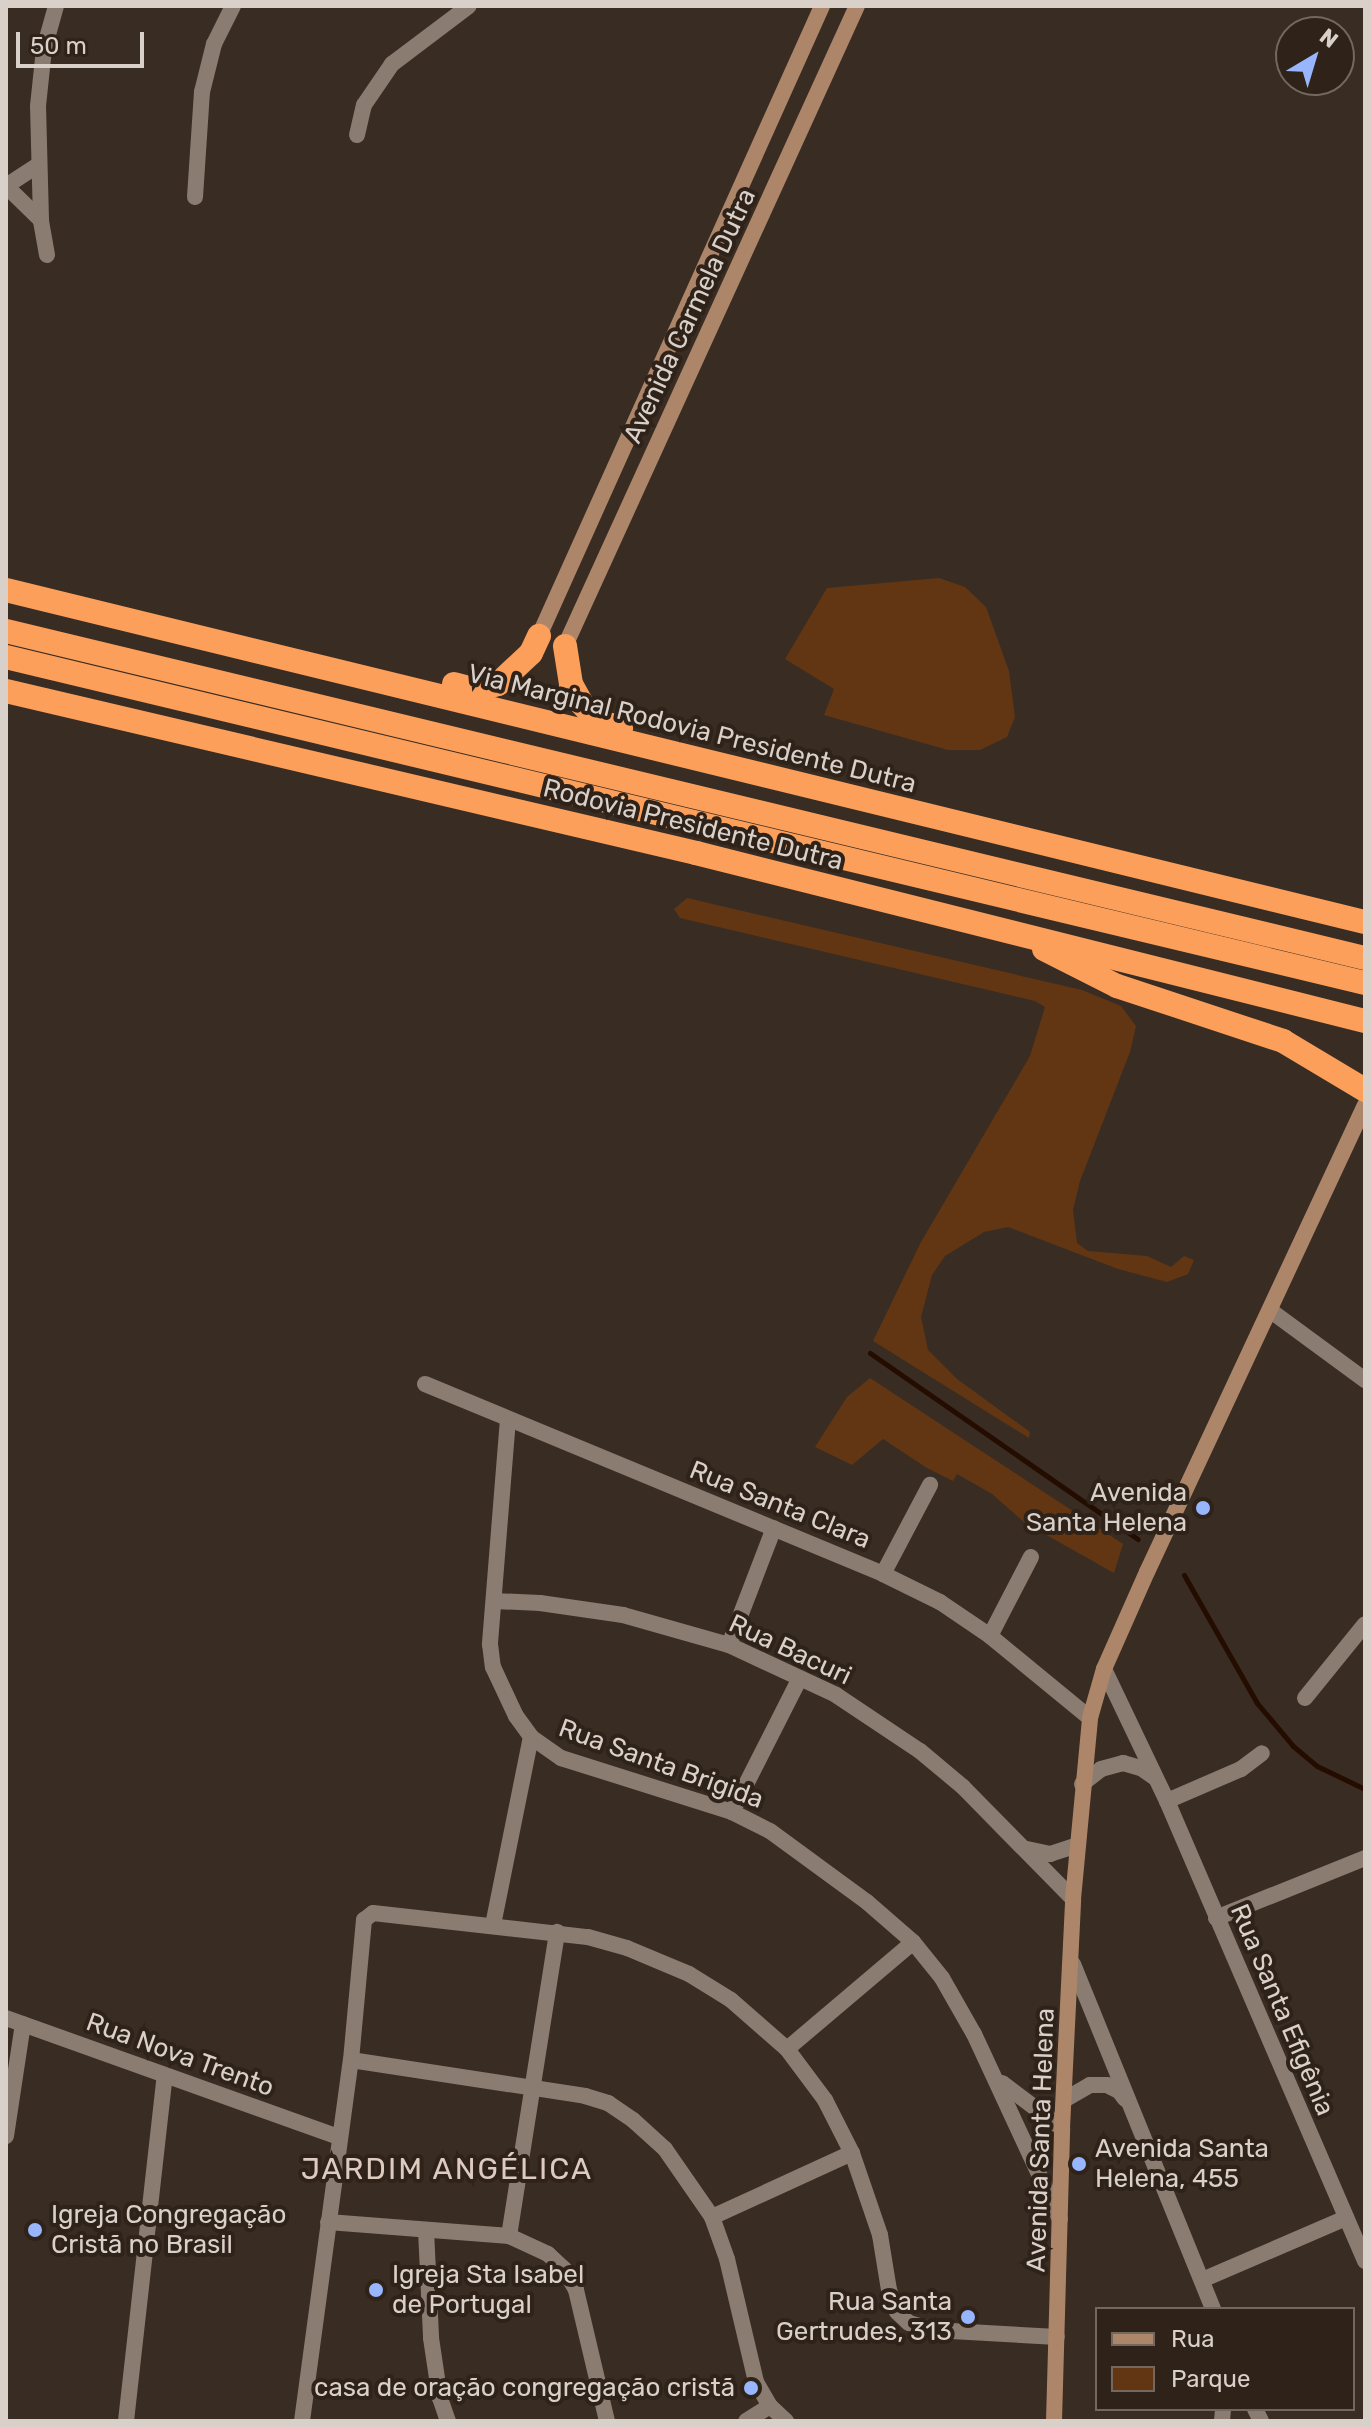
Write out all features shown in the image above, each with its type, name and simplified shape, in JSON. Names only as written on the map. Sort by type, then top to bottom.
[{"type":"highway","name":"Via Marginal Rodovia Presidente Dutra","points":[[6,590],[1365,922]]},
{"type":"highway","name":"Rodovia Presidente Dutra","points":[[6,631],[1365,958]]},
{"type":"highway","points":[[293,659],[350,658],[477,690],[498,684],[515,670],[531,653],[539,636]]},
{"type":"highway","points":[[565,646],[571,684],[597,721],[726,755],[763,774]]},
{"type":"highway","name":"Rodovia Presidente Dutra","points":[[6,657],[1365,983]]},
{"type":"highway","name":"Rodovia Presidente Dutra","points":[[6,691],[696,853],[1365,1021]]},
{"type":"highway","points":[[1014,933],[1117,986],[1283,1041],[1365,1090]]},
{"type":"street","points":[[47,255],[41,220],[38,106],[44,49],[56,6]]},
{"type":"street","points":[[195,197],[202,92],[214,44],[233,6]]},
{"type":"street","points":[[357,135],[364,105],[392,64],[419,40],[469,6]]},
{"type":"street","name":"Avenida Carmela Dutra","points":[[539,636],[822,6]]},
{"type":"street","name":"Avenida Carmela Dutra","points":[[565,646],[857,6]]},
{"type":"street","points":[[38,165],[6,186],[41,220]]},
{"type":"street","name":"Avenida Santa Helena","points":[[1054,2421],[1062,2128],[1073,1964],[1073,1899],[1090,1718],[1104,1669],[1365,1105]]},
{"type":"street","points":[[1271,1311],[1365,1380]]},
{"type":"street","name":"Rua Santa Clara","points":[[425,1384],[883,1574],[940,1602],[990,1636],[1090,1718]]},
{"type":"street","points":[[493,1925],[531,1737],[502,1691],[493,1667],[490,1644],[508,1419]]},
{"type":"street","points":[[883,1574],[930,1485]]},
{"type":"street","points":[[729,1645],[774,1528]]},
{"type":"street","points":[[990,1636],[1031,1557]]},
{"type":"street","name":"Rua Bacuri","points":[[494,1601],[540,1603],[623,1615],[729,1645],[800,1678],[870,1715],[920,1751],[963,1787],[1073,1899]]},
{"type":"street","points":[[1305,1698],[1365,1624]]},
{"type":"street","name":"Rua Santa Efigênia","points":[[1104,1669],[1167,1801],[1365,2261]]},
{"type":"street","points":[[732,1812],[800,1678]]},
{"type":"street","name":"Rua Santa Brigida","points":[[531,1737],[545,1749],[578,1765],[732,1812],[770,1831],[817,1863],[913,1942],[942,1978],[998,2080],[1060,2219]]},
{"type":"street","points":[[1167,1801],[1241,1769],[1262,1753]]},
{"type":"street","points":[[1082,1784],[1101,1769],[1123,1763],[1141,1768],[1156,1779]]},
{"type":"street","points":[[1019,1844],[1050,1854],[1077,1845]]},
{"type":"street","points":[[1216,1918],[1365,1858]]},
{"type":"street","points":[[302,2421],[351,2060],[364,1920],[373,1913],[557,1932],[627,1948],[689,1974],[731,2000],[787,2049],[825,2100],[852,2153],[880,2235],[889,2290],[897,2312],[909,2323],[933,2330],[1057,2337]]},
{"type":"street","points":[[509,2236],[557,1932]]},
{"type":"street","points":[[787,2049],[913,1942]]},
{"type":"street","points":[[1073,1964],[1212,2307]]},
{"type":"street","name":"Rua Nova Trento","points":[[6,2018],[339,2137]]},
{"type":"street","points":[[6,2136],[23,2024]]},
{"type":"street","points":[[351,2060],[533,2086],[597,2099],[633,2120],[665,2149],[712,2217],[727,2259],[756,2382],[770,2406],[786,2421]]},
{"type":"street","points":[[126,2421],[165,2076]]},
{"type":"street","name":"Rua Santa Brigida","points":[[998,2080],[1062,2128]]},
{"type":"street","points":[[1064,2100],[1080,2088],[1107,2085],[1119,2091],[1128,2104]]},
{"type":"street","points":[[712,2217],[852,2153]]},
{"type":"street","points":[[1202,2280],[1346,2218]]},
{"type":"street","points":[[328,2222],[509,2236],[548,2254],[564,2269],[576,2290],[607,2421]]},
{"type":"street","points":[[426,2230],[431,2338],[440,2398],[448,2421]]},
{"type":"street","points":[[746,2421],[770,2406]]},
{"type":"green space","points":[[939,578],[965,587],[986,607],[1009,671],[1015,717],[1007,737],[980,750],[948,750],[824,715],[834,689],[785,659],[827,588]]},
{"type":"green space","points":[[687,898],[1082,990],[1121,1006],[1136,1026],[1130,1052],[1080,1181],[1073,1210],[1077,1243],[1088,1251],[1147,1256],[1171,1267],[1184,1256],[1194,1260],[1188,1274],[1167,1282],[1118,1269],[1008,1227],[984,1232],[945,1256],[932,1275],[921,1317],[928,1350],[957,1379],[1030,1432],[1029,1438],[873,1341],[921,1242],[1030,1056],[1045,1007],[1035,1001],[680,918],[674,909]]},
{"type":"green space","points":[[870,1378],[1123,1544],[1114,1573],[1025,1523],[992,1494],[957,1474],[953,1481],[927,1468],[883,1439],[852,1465],[815,1447],[847,1397]]},
{"type":"waterway","points":[[870,1353],[1138,1539]]},
{"type":"waterway","points":[[1184,1575],[1257,1703],[1293,1746],[1317,1766],[1365,1789]]},
{"type":"place","name":"Avenida Santa Helena","points":[[1203,1508]]},
{"type":"place","name":"Avenida Santa Helena, 455","points":[[1079,2164]]},
{"type":"place","name":"Igreja Congregação Cristã no Brasil","points":[[35,2230]]},
{"type":"place","name":"Igreja Sta Isabel de Portugal","points":[[376,2290]]},
{"type":"place","name":"Rua Santa Gertrudes, 313","points":[[968,2317]]},
{"type":"place","name":"casa de oração congregação cristã","points":[[751,2388]]},
{"type":"district","name":"JARDIM ANGÉLICA","points":[[447,2169]]}]
